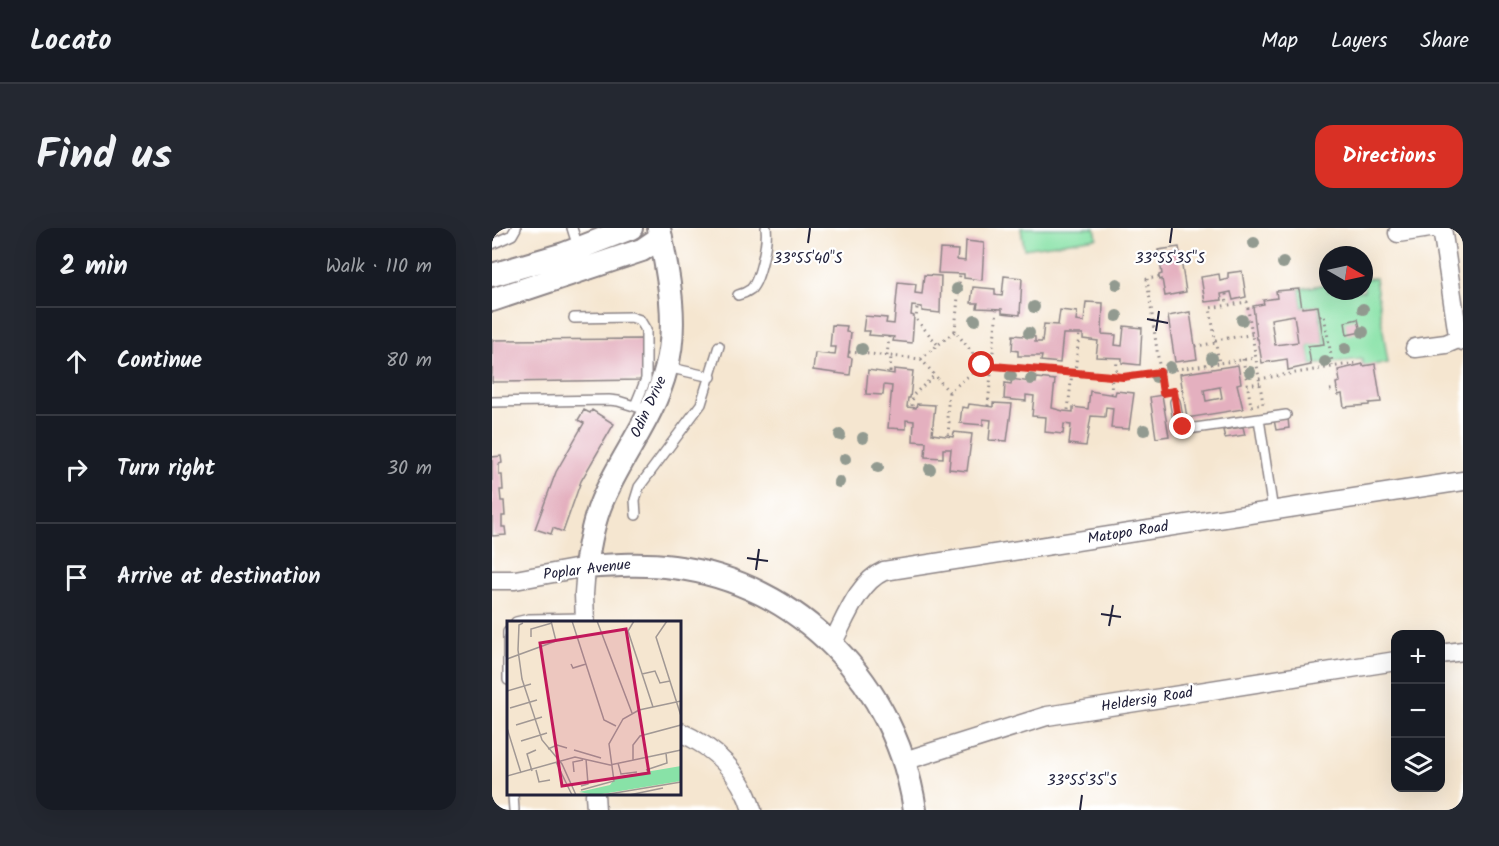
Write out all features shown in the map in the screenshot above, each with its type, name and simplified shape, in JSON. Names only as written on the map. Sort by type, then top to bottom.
[{"type":"street","points":[[492,275],[578,250],[631,228]]},
{"type":"street","points":[[1398,233],[1430,228]]},
{"type":"street","points":[[1415,348],[1461,340],[1442,228]]},
{"type":"street","name":"Odin Drive","points":[[492,300],[642,250],[664,231]]},
{"type":"street","name":"Odin Drive","points":[[586,567],[592,532],[601,503],[643,409],[660,390],[667,367],[671,317],[664,231]]},
{"type":"street","name":"Matopo Road","points":[[832,644],[862,588],[884,571],[1463,481]]},
{"type":"street","name":"Poplar Avenue","points":[[492,580],[515,580],[586,567],[648,564],[681,568],[723,578],[770,598],[813,627],[832,644],[876,698],[892,729],[904,761],[915,810]]},
{"type":"street","points":[[585,620],[586,567]]},
{"type":"street","points":[[1445,653],[1463,651]]},
{"type":"street","name":"Heldersig Road","points":[[904,761],[1047,716],[1391,662]]},
{"type":"street","points":[[681,732],[704,744],[726,764],[744,789],[752,810]]},
{"type":"street","points":[[595,795],[596,810]]},
{"type":"lane","points":[[492,244],[512,235],[516,228]]},
{"type":"lane","points":[[572,228],[578,250]]},
{"type":"lane","points":[[738,296],[749,291],[756,281],[767,239],[766,228]]},
{"type":"lane","points":[[492,402],[609,400],[643,409],[646,379],[646,330],[643,323],[631,317],[574,318]]},
{"type":"lane","points":[[636,515],[635,500],[639,487],[701,404],[711,378],[719,346]]},
{"type":"lane","points":[[667,367],[711,378]]},
{"type":"lane","points":[[1175,402],[1178,420],[1183,427],[1188,429],[1286,414]]},
{"type":"lane","points":[[1259,419],[1273,511]]},
{"type":"lane","points":[[520,621],[529,619],[585,620]]},
{"type":"lane","points":[[513,795],[514,810]]},
{"type":"path","points":[[960,274],[955,331],[982,365]]},
{"type":"path","points":[[1159,277],[1147,279],[1163,393],[1174,391],[1175,402]]},
{"type":"path","points":[[1226,294],[1227,305]]},
{"type":"path","points":[[1219,363],[1210,308],[1247,302],[1254,334],[1263,404],[1251,406],[1243,359]]},
{"type":"path","points":[[917,308],[916,319],[938,345]]},
{"type":"path","points":[[988,406],[997,309]]},
{"type":"path","points":[[1320,315],[1324,315],[1333,367]]},
{"type":"path","points":[[921,359],[955,331]]},
{"type":"path","points":[[1322,334],[1327,333]]},
{"type":"path","points":[[1196,346],[1254,334]]},
{"type":"path","points":[[1068,410],[1079,335]]},
{"type":"path","points":[[889,337],[890,372]]},
{"type":"path","points":[[849,352],[921,359],[949,392],[948,435]]},
{"type":"path","points":[[949,392],[982,365],[1114,376],[1160,372],[1256,358]]},
{"type":"path","points":[[1111,394],[1117,359]]},
{"type":"path","points":[[1247,385],[1333,367],[1356,363],[1357,365]]},
{"type":"path","points":[[912,406],[913,395],[935,375]]},
{"type":"path","points":[[1330,390],[1337,389]]},
{"type":"green space","points":[[1021,228],[1095,228],[1097,238],[1024,249]]},
{"type":"green space","points":[[1373,278],[1375,278],[1388,363],[1363,366],[1362,359],[1311,365],[1308,346],[1324,343],[1318,306],[1302,308],[1299,289],[1319,286],[1319,300],[1373,300]]},
{"type":"building","points":[[966,241],[984,243],[982,280],[964,278],[964,274],[938,273],[940,249],[958,250],[957,260],[965,261]]},
{"type":"building","points":[[1179,247],[1186,292],[1165,296],[1162,279],[1160,280],[1159,277],[1162,274],[1158,250]]},
{"type":"building","points":[[1242,271],[1246,297],[1233,300],[1231,292],[1221,294],[1222,300],[1205,302],[1201,277],[1219,274],[1220,281],[1228,279],[1228,273]]},
{"type":"building","points":[[924,275],[941,276],[940,313],[922,311],[922,307],[912,306],[911,315],[914,316],[912,343],[893,341],[894,337],[869,335],[870,331],[863,331],[865,316],[887,318],[886,323],[894,324],[898,282],[916,284],[915,293],[922,294]]},
{"type":"building","points":[[1004,276],[1022,278],[1020,315],[1002,313],[1002,309],[977,308],[978,303],[971,303],[973,287],[995,289],[995,295],[1002,296]]},
{"type":"building","points":[[1299,289],[1302,308],[1318,306],[1324,344],[1308,346],[1311,365],[1288,370],[1287,359],[1262,363],[1253,306],[1264,304],[1263,300],[1277,298],[1276,291]],"holes":[[[1294,315],[1298,342],[1275,345],[1271,319]]]},
{"type":"building","points":[[1086,302],[1103,303],[1102,334],[1116,335],[1115,345],[1122,346],[1124,326],[1142,328],[1140,365],[1122,363],[1122,358],[1096,357],[1098,341],[1083,339],[1083,334],[1063,334],[1060,363],[1041,361],[1042,356],[1018,356],[1018,351],[1012,350],[1013,335],[1035,337],[1035,342],[1042,342],[1044,324],[1058,325],[1060,310],[1077,312],[1076,321],[1084,322]]},
{"type":"building","points":[[1190,312],[1197,359],[1175,362],[1168,316]]},
{"type":"building","points":[[1358,319],[1361,332],[1347,335],[1345,322]]},
{"type":"building","points":[[832,325],[847,326],[846,332],[851,333],[848,357],[852,358],[850,375],[813,370],[815,353],[835,355],[836,347],[830,347]]},
{"type":"building","points":[[643,339],[643,380],[492,382],[492,340]]},
{"type":"building","points":[[1363,364],[1363,366],[1375,364],[1381,402],[1344,407],[1342,394],[1338,395],[1336,383],[1340,382],[1338,370]]},
{"type":"building","points":[[1238,365],[1241,383],[1237,384],[1243,409],[1187,418],[1180,374]],"holes":[[[1220,387],[1222,398],[1206,401],[1204,390]]]},
{"type":"building","points":[[894,369],[913,371],[907,407],[916,408],[917,404],[935,405],[932,434],[953,437],[954,432],[972,434],[967,471],[949,469],[951,449],[943,449],[943,458],[925,457],[926,442],[913,441],[914,421],[906,420],[906,429],[888,428],[892,386],[884,385],[883,395],[866,394],[868,370],[894,374]]},
{"type":"building","points":[[1037,378],[1055,380],[1052,408],[1063,411],[1073,412],[1073,407],[1088,409],[1090,391],[1115,395],[1116,391],[1134,393],[1129,429],[1111,428],[1113,408],[1106,407],[1105,417],[1091,416],[1086,446],[1069,444],[1071,425],[1064,424],[1063,434],[1045,432],[1046,417],[1032,416],[1034,396],[1026,395],[1026,401],[1004,399],[1005,383],[1011,384],[1012,379],[1036,383]]},
{"type":"building","points":[[1162,395],[1169,436],[1156,438],[1150,397]]},
{"type":"building","points":[[993,403],[1012,404],[1007,441],[989,440],[991,420],[983,419],[983,425],[960,423],[962,407],[968,408],[969,404],[993,407]]},
{"type":"building","points":[[584,410],[590,413],[592,410],[614,424],[581,481],[563,532],[553,528],[551,534],[535,529],[556,472],[584,423],[578,420]]},
{"type":"building","points":[[1288,418],[1289,428],[1276,430],[1274,420]]},
{"type":"building","points":[[1243,427],[1245,435],[1225,438],[1223,430]]},
{"type":"building","points":[[501,456],[499,475],[502,475],[503,490],[500,490],[501,501],[504,501],[505,516],[502,516],[502,527],[505,527],[506,535],[492,536],[492,457]]},
{"type":"route","points":[[982,365],[1123,377],[1160,372],[1163,393],[1174,391],[1178,420],[1183,427]]}]
